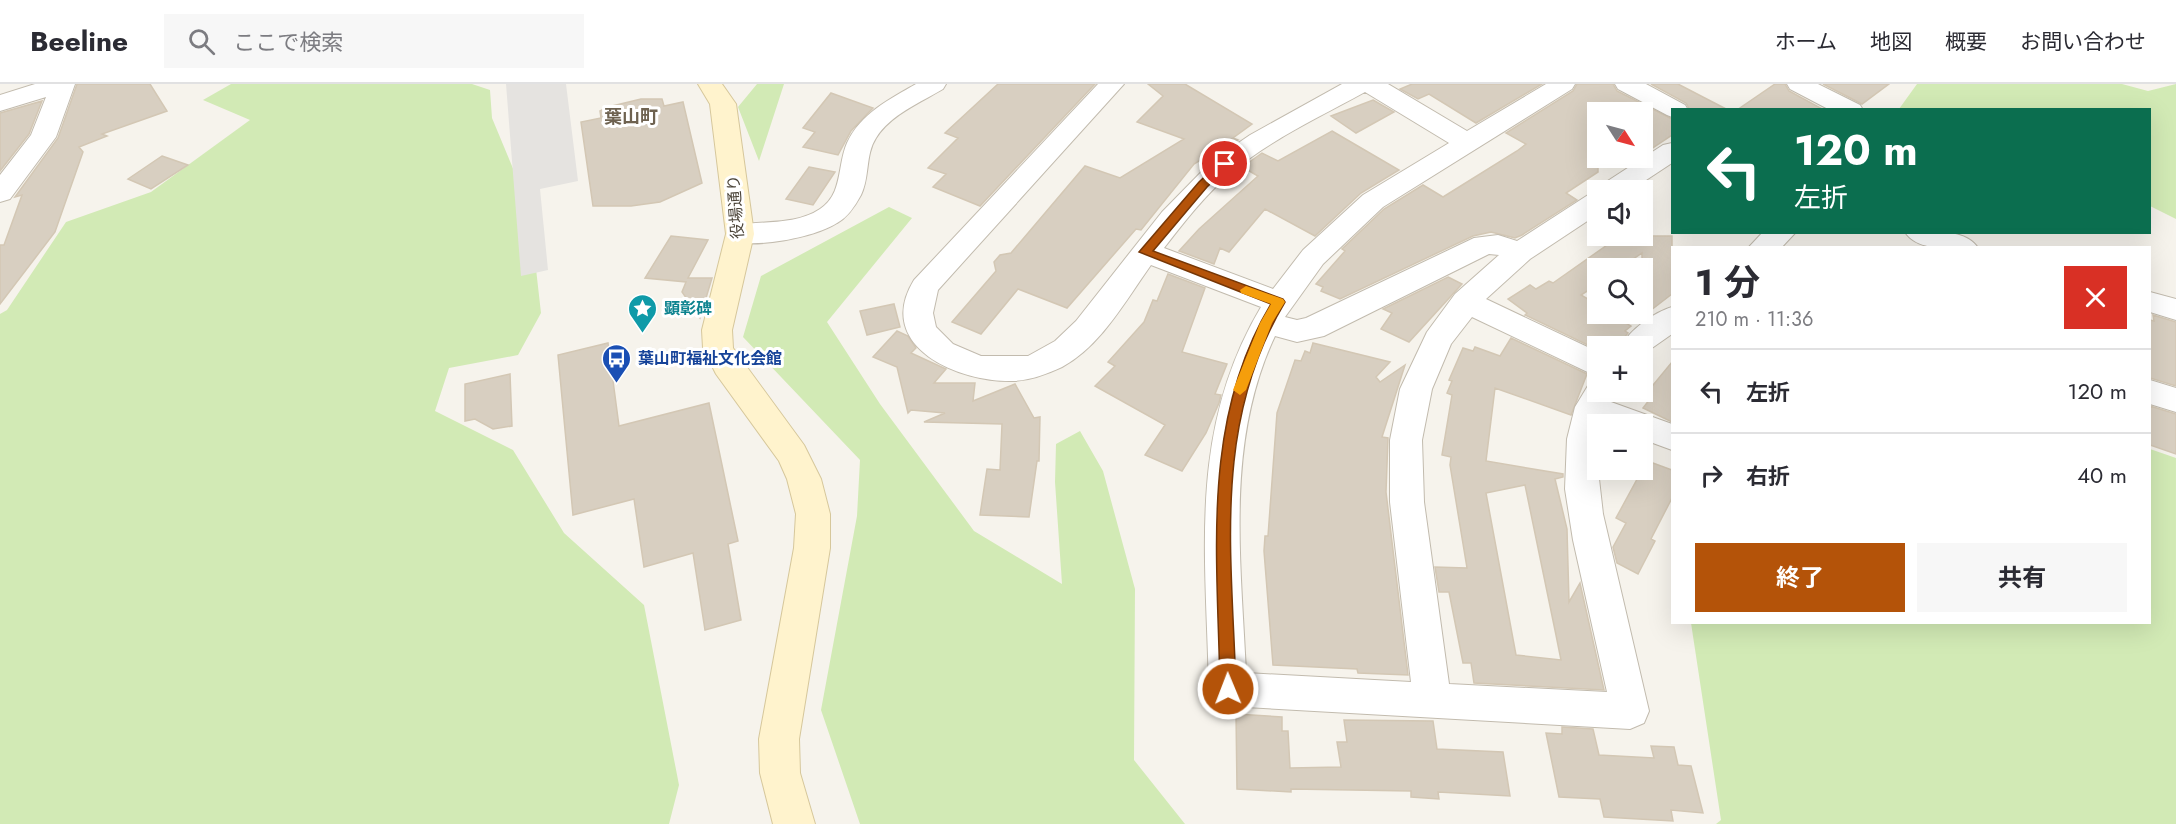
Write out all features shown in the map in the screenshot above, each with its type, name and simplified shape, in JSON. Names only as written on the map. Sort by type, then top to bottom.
[{"type":"street","points":[[0,103],[62,84]]},
{"type":"street","points":[[0,192],[44,137],[62,84]]},
{"type":"street","points":[[740,234],[783,230],[812,223],[834,211],[848,195],[855,157],[864,137],[877,121],[896,106],[934,84]]},
{"type":"street","points":[[1112,84],[924,287],[917,313],[924,336],[943,354],[975,366],[1008,370],[1039,365],[1067,349],[1086,330],[1145,252],[1203,184],[1225,164],[1252,144],[1361,84]]},
{"type":"street","points":[[1370,84],[1468,143]]},
{"type":"street","points":[[1563,84],[1373,201],[1312,257],[1272,312],[1246,368],[1232,420],[1223,493],[1228,689],[1630,711],[1582,501],[1581,461],[1594,402]]},
{"type":"street","points":[[1627,84],[1672,108]]},
{"type":"street","points":[[1799,84],[1847,108]]},
{"type":"street","name":"役場通り","points":[[717,86],[723,104],[740,234],[717,330],[718,348],[727,366],[792,454],[804,479],[813,514],[812,548],[779,739],[780,773],[794,824]]},
{"type":"street","points":[[1628,180],[1671,152]]},
{"type":"street","points":[[1432,701],[1407,502],[1406,440],[1416,389],[1438,340],[1466,301],[1521,252],[1587,208]]},
{"type":"street","points":[[1925,234],[1958,246]]},
{"type":"street","points":[[1145,252],[1272,312],[1298,331],[1313,328],[1484,245],[1498,244],[1521,252]]},
{"type":"street","points":[[1466,301],[1587,361]]},
{"type":"street","points":[[2151,302],[2176,310]]},
{"type":"street","points":[[1650,336],[1671,319]]},
{"type":"street","points":[[2151,392],[2176,400]]},
{"type":"street","points":[[1600,402],[1622,414]]},
{"type":"street","points":[[1653,430],[1671,437]]},
{"type":"green space","points":[[231,84],[472,84],[490,90],[492,118],[529,207],[541,313],[518,355],[449,368],[435,411],[513,450],[564,533],[644,605],[679,785],[669,824],[0,824],[0,314],[7,310],[66,222],[151,192],[250,120],[203,100]]},
{"type":"green space","points":[[757,84],[784,84],[759,161],[738,107]]},
{"type":"green space","points":[[1917,84],[2122,84],[2148,91],[2176,84],[2176,219],[2151,206],[2151,108],[1900,108]]},
{"type":"green space","points":[[889,207],[912,218],[827,322],[880,404],[974,531],[1062,584],[1055,482],[1056,444],[1080,431],[1103,471],[1135,589],[1134,760],[1185,824],[860,824],[821,710],[857,516],[860,460],[743,337],[761,276]]},
{"type":"green space","points":[[2151,449],[2176,458],[2176,824],[1716,824],[1721,820],[1691,624],[2151,624]]},
{"type":"shaded area","points":[[506,84],[566,84],[578,181],[540,189],[548,270],[521,276]]},
{"type":"building","points":[[77,84],[150,84],[167,111],[102,134],[107,136],[79,147],[83,152],[55,232],[0,304],[0,245],[4,245],[22,195],[15,197],[58,138]]},
{"type":"building","points":[[998,84],[1095,84],[980,206],[933,187],[946,174],[928,168],[958,138],[945,133]]},
{"type":"building","points":[[1148,84],[1185,84],[1252,124],[1233,138],[1238,140],[1218,154],[1213,152],[1194,164],[1141,230],[1136,229],[1067,308],[1018,289],[981,334],[952,322],[996,271],[994,262],[1000,255],[1011,253],[1085,166],[1120,178],[1184,139],[1137,122],[1163,96]]},
{"type":"building","points":[[1412,84],[1542,84],[1476,123],[1429,94],[1418,99],[1400,89]]},
{"type":"building","points":[[1577,84],[1613,84],[1617,91],[1639,102],[1587,102],[1587,168],[1598,168],[1598,172],[1566,193],[1577,200],[1522,235],[1515,238],[1491,232],[1473,236],[1340,299],[1321,291],[1323,287],[1316,284],[1345,251],[1342,249],[1384,209],[1423,185],[1443,197],[1526,144],[1506,133],[1573,91]]},
{"type":"building","points":[[1651,84],[1678,84],[1724,108],[1689,108],[1686,103]]},
{"type":"building","points":[[1775,84],[1785,84],[1789,91],[1820,108],[1740,108]]},
{"type":"building","points":[[1823,84],[1889,84],[1862,104]]},
{"type":"building","points":[[831,93],[873,108],[851,131],[838,155],[803,147],[815,132],[803,128]]},
{"type":"building","points":[[641,99],[662,99],[664,106],[683,102],[702,183],[660,202],[631,206],[593,206],[581,122],[601,118],[600,111],[608,107]]},
{"type":"building","points":[[1373,100],[1394,112],[1356,133],[1331,116]]},
{"type":"building","points":[[42,101],[29,134],[0,171],[0,113]]},
{"type":"building","points":[[1653,109],[1671,118],[1671,136],[1653,148]]},
{"type":"building","points":[[1332,131],[1399,170],[1361,193],[1315,236],[1265,209],[1229,252],[1220,248],[1214,264],[1179,251],[1199,229],[1258,176],[1242,167],[1262,153],[1278,161]]},
{"type":"building","points":[[162,156],[188,165],[151,189],[128,179]]},
{"type":"building","points":[[809,167],[835,172],[813,205],[786,199]]},
{"type":"building","points":[[671,236],[708,240],[688,278],[712,278],[700,318],[682,292],[686,282],[645,278]]},
{"type":"building","points":[[1653,236],[1672,236],[1671,295],[1653,309],[1653,258],[1642,258],[1642,253],[1635,258],[1589,258],[1606,246],[1653,246]]},
{"type":"building","points":[[1587,259],[1587,291],[1581,295],[1587,299],[1587,324],[1628,324],[1631,326],[1625,331],[1628,333],[1626,336],[1587,336],[1587,345],[1525,315],[1527,313],[1508,299],[1530,285],[1536,289],[1549,281],[1553,283]]},
{"type":"building","points":[[1168,274],[1205,288],[1182,352],[1227,364],[1215,394],[1221,395],[1219,403],[1206,433],[1182,471],[1145,455],[1165,425],[1095,386],[1115,366],[1108,362],[1144,322],[1153,300],[1157,301]]},
{"type":"building","points":[[1448,277],[1462,284],[1409,342],[1381,329],[1392,313],[1383,309]]},
{"type":"building","points":[[894,304],[900,327],[867,335],[860,311]]},
{"type":"building","points":[[2153,315],[2176,322],[2176,386],[2151,378],[2151,320],[2154,321]]},
{"type":"building","points":[[897,331],[908,336],[916,348],[911,353],[946,369],[934,383],[975,383],[973,401],[1015,384],[1034,418],[1040,417],[1039,461],[1037,461],[1029,517],[980,515],[987,469],[1000,470],[1002,424],[924,422],[945,413],[911,410],[908,413],[897,367],[873,357]]},
{"type":"building","points":[[1511,338],[1587,374],[1571,415],[1495,388],[1486,461],[1563,474],[1563,477],[1555,479],[1567,529],[1569,602],[1580,583],[1604,690],[1474,683],[1471,663],[1463,663],[1449,592],[1439,592],[1435,567],[1467,568],[1450,465],[1451,457],[1442,455],[1452,395],[1447,393],[1452,381],[1449,380],[1463,348],[1473,351],[1475,347],[1500,356]],"holes":[[[1525,485],[1561,660],[1516,655],[1486,493]]]},
{"type":"building","points":[[608,343],[619,426],[709,403],[738,541],[728,544],[741,620],[705,630],[693,553],[644,567],[634,499],[573,515],[558,355]]},
{"type":"building","points":[[1313,343],[1390,362],[1376,377],[1380,382],[1405,365],[1382,437],[1388,438],[1386,492],[1408,675],[1358,673],[1357,669],[1273,665],[1264,551],[1265,536],[1268,536],[1277,413],[1295,360],[1301,361],[1305,351],[1310,353]]},
{"type":"building","points":[[1671,363],[1671,422],[1643,408],[1648,402],[1653,402],[1653,385]]},
{"type":"building","points":[[510,374],[512,426],[493,429],[475,419],[465,421],[465,384]]},
{"type":"building","points":[[2151,406],[2176,414],[2176,454],[2151,445]]},
{"type":"building","points":[[1653,463],[1671,470],[1671,500],[1651,539],[1655,541],[1638,574],[1617,563],[1613,547],[1626,523],[1616,518],[1637,480],[1653,480]]},
{"type":"building","points":[[1236,714],[1282,717],[1282,731],[1288,731],[1290,768],[1341,767],[1337,742],[1347,742],[1344,720],[1433,721],[1437,749],[1503,752],[1510,796],[1438,792],[1439,799],[1411,797],[1411,791],[1291,789],[1291,792],[1237,789]]},
{"type":"building","points":[[1562,727],[1593,729],[1599,755],[1654,758],[1651,746],[1674,747],[1678,765],[1691,766],[1703,813],[1671,810],[1673,821],[1604,817],[1600,799],[1559,797],[1546,733],[1562,734]]},
{"type":"slow traffic","points":[[1240,390],[1246,368],[1266,323],[1279,302],[1246,290]]},
{"type":"place","name":"顕彰碑","points":[[643,334]]},
{"type":"place","name":"葉山町福祉文化会館","points":[[617,384]]},
{"type":"district","name":"葉山町","points":[[631,117]]},
{"type":"route","points":[[1225,164],[1203,184],[1145,252],[1279,302],[1266,323],[1246,368],[1232,420],[1223,493],[1228,689]]}]
